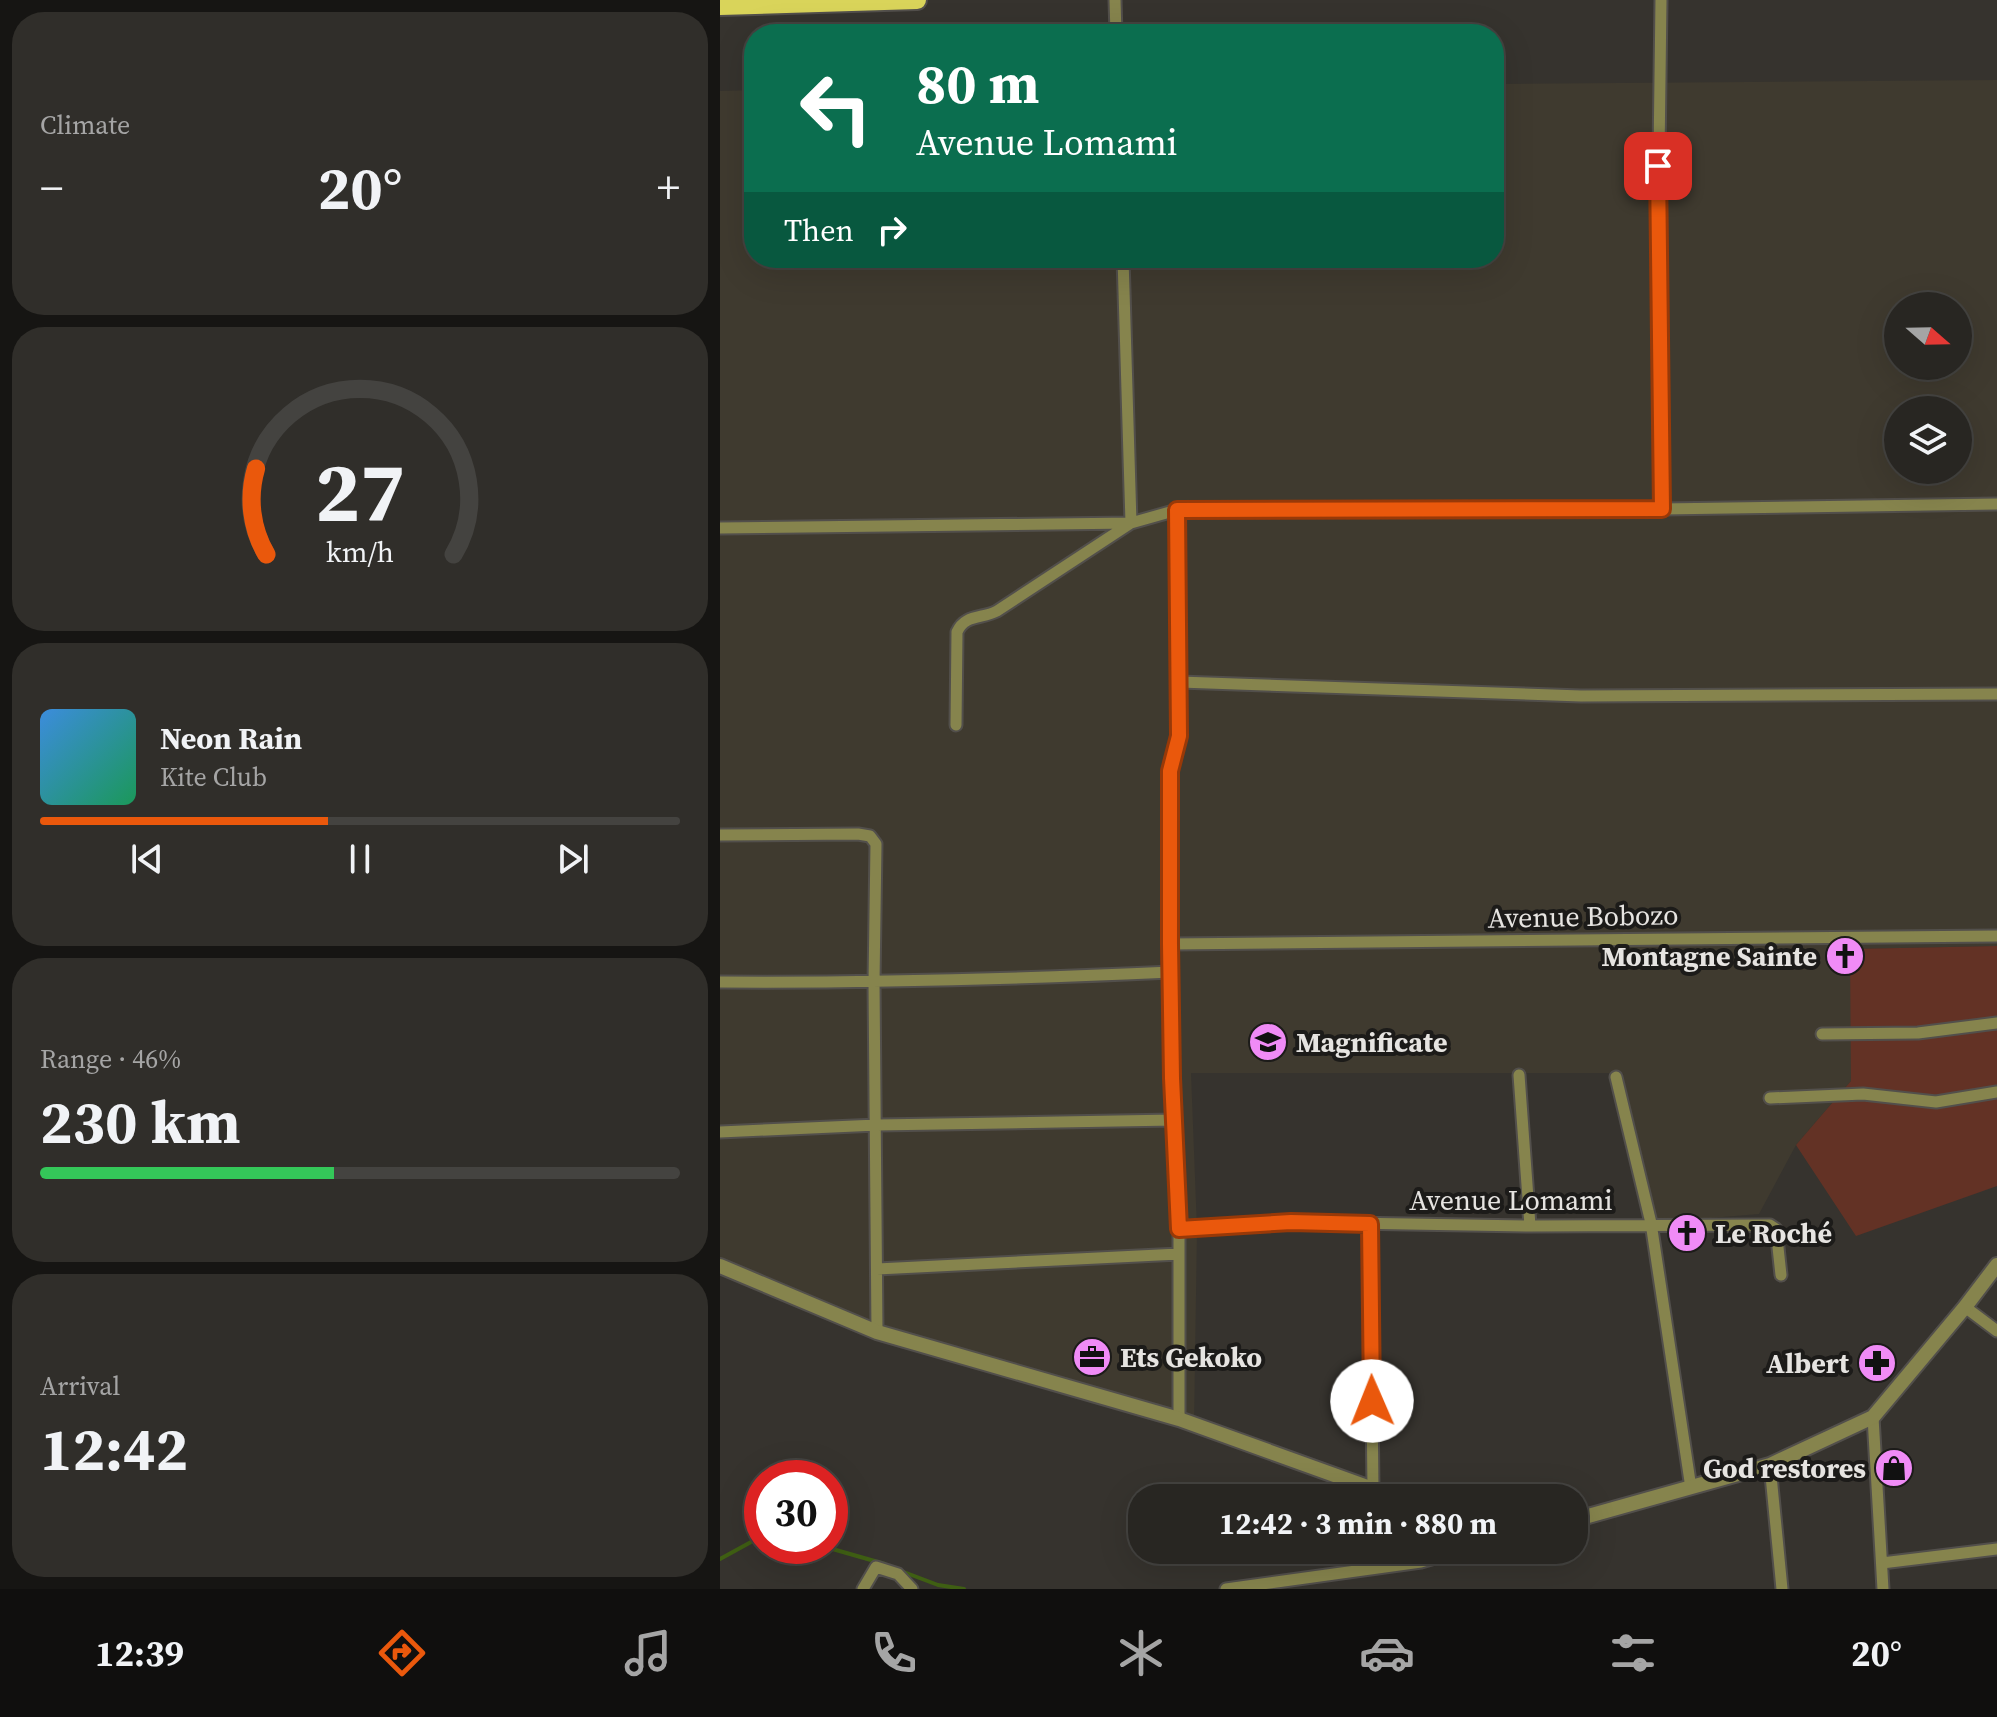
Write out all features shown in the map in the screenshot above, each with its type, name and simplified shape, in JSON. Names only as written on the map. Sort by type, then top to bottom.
[{"type":"main road","points":[[720,6],[917,0]]},
{"type":"street","points":[[1115,0],[1116,24]]},
{"type":"street","points":[[1661,0],[1658,234],[1662,509]]},
{"type":"street","points":[[1123,268],[1131,523]]},
{"type":"street","points":[[720,528],[1131,523],[1177,510],[1662,509],[1997,504]]},
{"type":"street","points":[[1177,510],[1180,682],[1179,736],[1170,771],[1170,944],[1179,1229],[1179,1419]]},
{"type":"street","points":[[956,725],[957,632],[960,625],[966,619],[997,611],[1131,523]]},
{"type":"street","points":[[1180,682],[1581,696],[1997,694]]},
{"type":"street","points":[[720,835],[858,834],[870,836],[876,844],[877,1332]]},
{"type":"street","name":"Avenue Bobozo","points":[[1170,944],[1997,936]]},
{"type":"street","points":[[720,982],[874,982],[1171,972]]},
{"type":"street","points":[[1822,1034],[1918,1033],[1997,1023]]},
{"type":"street","points":[[1519,1075],[1530,1226]]},
{"type":"street","name":"Avenue Lomami","points":[[1616,1077],[1651,1223],[1691,1488]]},
{"type":"street","points":[[1770,1098],[1863,1094],[1936,1102],[1997,1092]]},
{"type":"street","points":[[720,1132],[877,1125],[1174,1120]]},
{"type":"street","name":"Avenue Lomami","points":[[1179,1229],[1291,1222],[1530,1226],[1651,1223],[1770,1225],[1776,1229],[1779,1238],[1781,1275]]},
{"type":"street","points":[[1370,1224],[1373,1484]]},
{"type":"street","points":[[877,1269],[1179,1254]]},
{"type":"street","points":[[1588,1516],[1770,1465],[1873,1417],[1997,1265]]},
{"type":"street","points":[[720,1266],[877,1332],[1179,1419],[1362,1484]]},
{"type":"street","points":[[1965,1307],[1997,1331]]},
{"type":"street","points":[[1873,1417],[1883,1589]]},
{"type":"street","points":[[1770,1465],[1782,1589]]},
{"type":"street","points":[[1882,1563],[1997,1549]]},
{"type":"street","points":[[1226,1589],[1407,1564]]},
{"type":"street","points":[[863,1589],[876,1567],[898,1574],[912,1589]]},
{"type":"shaded area","points":[[1997,80],[1997,946],[1851,949],[1851,1081],[1796,1145],[1759,1214],[1651,1223],[1623,1073],[1191,1073],[1197,1229],[1194,1428],[720,1270],[720,91],[744,90],[744,268],[1504,268],[1504,84]]},
{"type":"shaded area","points":[[1997,946],[1997,1186],[1856,1236],[1796,1145],[1851,1081],[1850,949]]},
{"type":"waterway","points":[[720,1559],[744,1546]]},
{"type":"waterway","points":[[848,1553],[885,1564]]},
{"type":"waterway","points":[[901,1571],[938,1585],[964,1589]]},
{"type":"place","name":"Montagne Sainte","points":[[1845,956]]},
{"type":"place","name":"Magnificate","points":[[1268,1042]]},
{"type":"place","name":"Le Roché","points":[[1687,1233]]},
{"type":"place","name":"Ets Gekoko","points":[[1092,1357]]},
{"type":"place","name":"Albert","points":[[1877,1363]]},
{"type":"place","name":"God restores","points":[[1894,1468]]},
{"type":"route","points":[[1372,1401],[1370,1224],[1291,1222],[1179,1229],[1170,944],[1170,771],[1179,736],[1180,682],[1177,510],[1662,509],[1658,166]]}]
